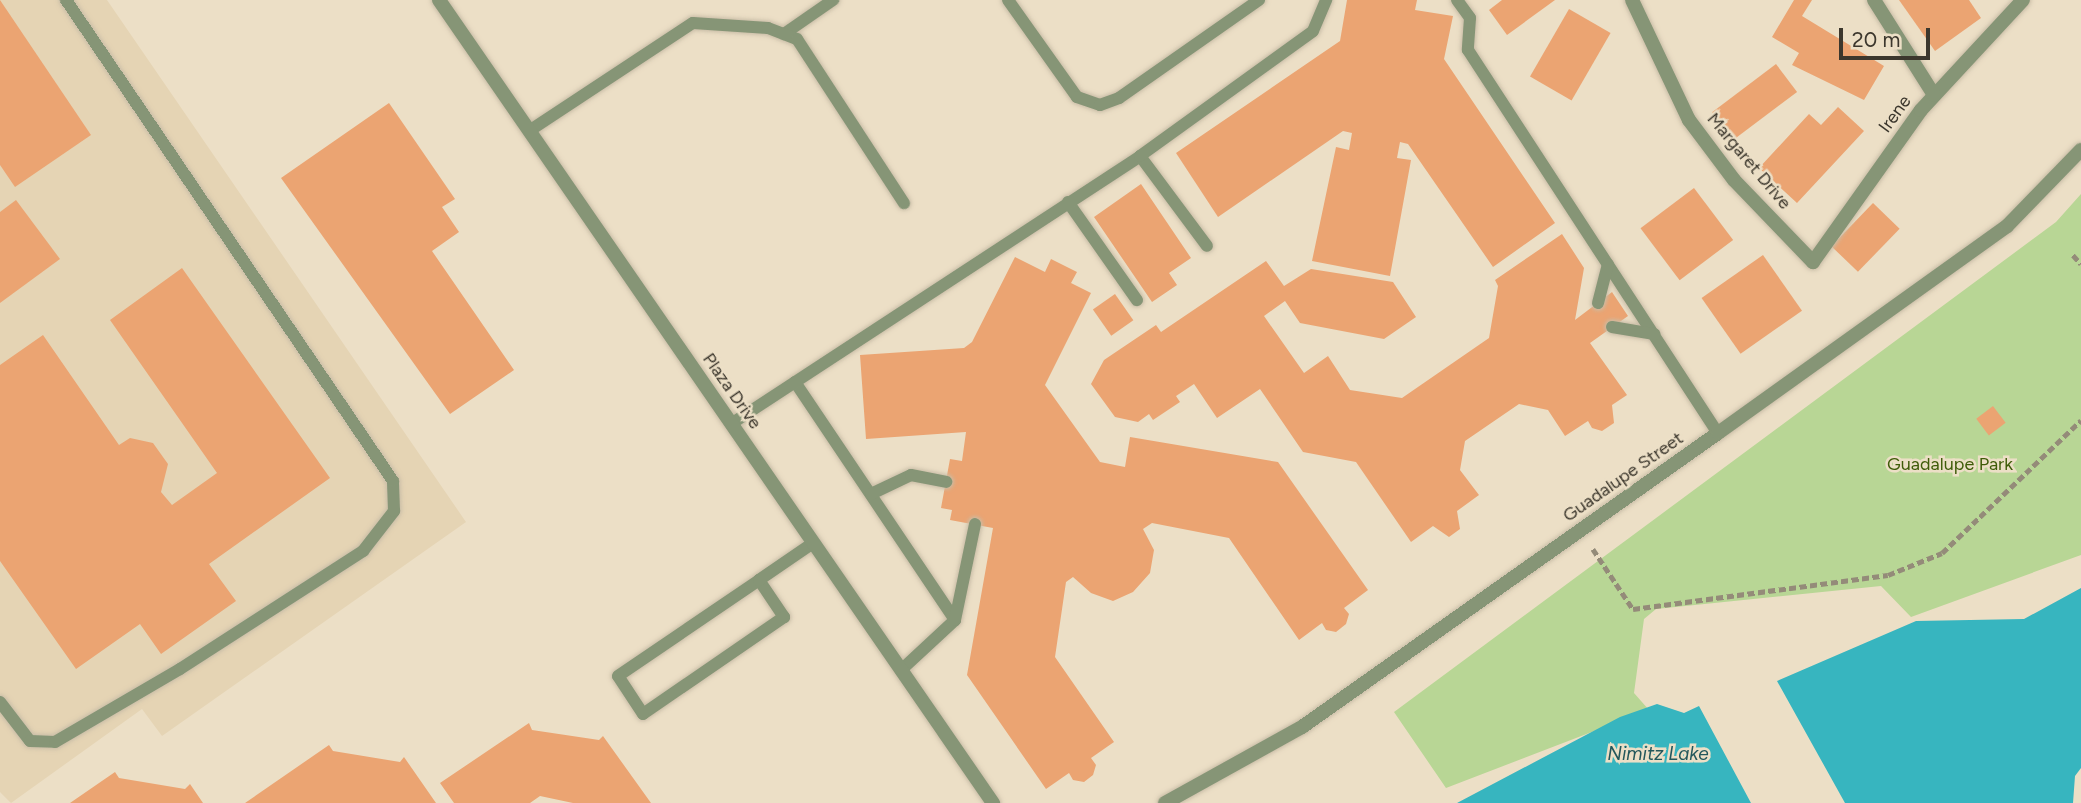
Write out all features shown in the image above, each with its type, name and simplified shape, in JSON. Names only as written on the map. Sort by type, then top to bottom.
[{"type":"street","name":"Plaza Drive","points":[[439,0],[993,803]]},
{"type":"street","name":"Margaret Drive","points":[[1632,0],[1689,120],[1734,180],[1812,262]]},
{"type":"street","points":[[1874,0],[1934,95]]},
{"type":"street","name":"Irene","points":[[1812,262],[1934,95],[2022,0]]},
{"type":"street","name":"Guadalupe Street","points":[[1165,803],[1302,727],[1718,433],[2007,226],[2081,150]]},
{"type":"lane","points":[[0,702],[30,741],[55,742],[180,669],[363,551],[394,511],[393,481],[66,0]]},
{"type":"lane","points":[[784,34],[833,0]]},
{"type":"lane","points":[[1008,0],[1077,97],[1100,105],[1119,98],[1259,0]]},
{"type":"lane","points":[[731,424],[1140,156],[1312,31],[1326,0]]},
{"type":"lane","points":[[1457,0],[1470,18],[1468,50],[1718,433]]},
{"type":"lane","points":[[529,131],[693,23],[768,28],[797,39],[904,203]]},
{"type":"lane","points":[[1140,156],[1207,246]]},
{"type":"lane","points":[[1068,202],[1137,300]]},
{"type":"lane","points":[[1598,303],[1608,264]]},
{"type":"lane","points":[[1612,327],[1654,334]]},
{"type":"lane","points":[[795,382],[955,620]]},
{"type":"lane","points":[[871,495],[911,475],[946,482]]},
{"type":"lane","points":[[901,670],[955,620],[975,524]]},
{"type":"lane","points":[[759,580],[784,617],[643,713],[618,676],[813,543]]},
{"type":"path","points":[[2073,255],[2081,264]]},
{"type":"path","points":[[1581,530],[1633,609],[1888,575],[1942,553],[2081,420]]},
{"type":"shaded area","points":[[0,0],[107,0],[466,522],[162,736],[142,709],[11,803],[0,792]]},
{"type":"green space","name":"Guadalupe Park","points":[[2081,194],[2081,555],[1911,617],[1881,586],[1656,609],[1644,619],[1634,693],[1649,710],[1446,788],[1394,712],[2056,222]]},
{"type":"water","points":[[2081,588],[2081,768],[2075,776],[2073,803],[1845,803],[1777,681],[1916,621],[2024,619]]},
{"type":"water","name":"Nimitz Lake","points":[[1657,704],[1684,713],[1699,706],[1751,803],[1457,803],[1620,717]]},
{"type":"building","points":[[0,0],[91,135],[15,187],[0,165]]},
{"type":"building","points":[[1347,0],[1417,0],[1415,10],[1453,16],[1444,59],[1555,223],[1493,267],[1408,144],[1400,142],[1397,158],[1411,160],[1390,276],[1312,261],[1336,147],[1349,150],[1352,133],[1343,131],[1218,217],[1176,153],[1340,41]]},
{"type":"building","points":[[1502,0],[1555,0],[1507,35],[1489,10]]},
{"type":"building","points":[[1794,0],[1812,0],[1802,16],[1884,66],[1864,100],[1792,65],[1799,53],[1772,37]]},
{"type":"building","points":[[1899,0],[1969,0],[1981,18],[1935,51]]},
{"type":"building","points":[[1569,9],[1611,33],[1572,101],[1530,77]]},
{"type":"building","points":[[1776,64],[1797,92],[1733,140],[1712,112]]},
{"type":"building","points":[[389,103],[455,199],[442,207],[459,232],[432,251],[514,370],[450,414],[281,178]]},
{"type":"building","points":[[1838,107],[1864,131],[1797,203],[1759,168],[1809,114],[1821,125]]},
{"type":"building","points":[[1141,184],[1191,258],[1169,273],[1177,285],[1152,302],[1094,217]]},
{"type":"building","points":[[1694,188],[1733,240],[1680,280],[1640,228]]},
{"type":"building","points":[[16,200],[60,259],[0,303],[0,212]]},
{"type":"building","points":[[1873,203],[1900,229],[1858,272],[1831,246]]},
{"type":"building","points":[[1562,234],[1584,268],[1575,320],[1612,292],[1628,316],[1590,343],[1627,395],[1612,405],[1614,423],[1602,431],[1592,428],[1588,421],[1565,436],[1548,410],[1519,404],[1465,441],[1460,470],[1479,495],[1457,511],[1460,529],[1449,537],[1433,526],[1411,542],[1356,462],[1303,452],[1260,389],[1217,418],[1194,384],[1176,396],[1180,402],[1153,420],[1149,414],[1138,422],[1115,417],[1091,384],[1104,360],[1156,325],[1161,332],[1266,261],[1284,286],[1311,269],[1393,282],[1416,317],[1384,339],[1300,323],[1285,301],[1264,316],[1304,373],[1328,356],[1350,390],[1402,398],[1489,338],[1498,286],[1495,280]]},
{"type":"building","points":[[1763,255],[1802,311],[1741,354],[1702,298]]},
{"type":"building","points":[[1015,257],[1045,272],[1051,259],[1077,272],[1071,283],[1091,293],[1045,385],[1100,462],[1125,467],[1130,437],[1278,462],[1368,590],[1344,608],[1349,614],[1346,624],[1336,632],[1326,630],[1322,623],[1299,640],[1229,538],[1152,523],[1143,529],[1154,550],[1150,573],[1133,592],[1113,601],[1091,593],[1073,577],[1066,582],[1055,657],[1114,742],[1091,758],[1096,765],[1093,775],[1084,782],[1073,780],[1069,773],[1046,789],[967,675],[993,528],[950,520],[952,510],[941,508],[950,459],[962,461],[966,432],[866,439],[860,355],[964,348],[972,342]]},
{"type":"building","points":[[182,268],[330,478],[209,564],[236,601],[161,654],[140,624],[76,669],[0,561],[0,365],[43,335],[119,445],[130,438],[153,443],[168,464],[161,492],[172,505],[217,473],[110,320]]},
{"type":"building","points":[[1115,294],[1133,320],[1111,336],[1093,309]]},
{"type":"building","points":[[1993,406],[2006,423],[1989,435],[1976,419]]},
{"type":"building","points":[[529,723],[532,730],[599,740],[603,736],[651,803],[573,803],[540,796],[530,803],[454,803],[440,783]]},
{"type":"building","points":[[329,745],[333,751],[400,762],[404,757],[436,803],[245,803]]},
{"type":"building","points":[[115,772],[119,778],[185,789],[190,784],[203,803],[70,803]]}]
